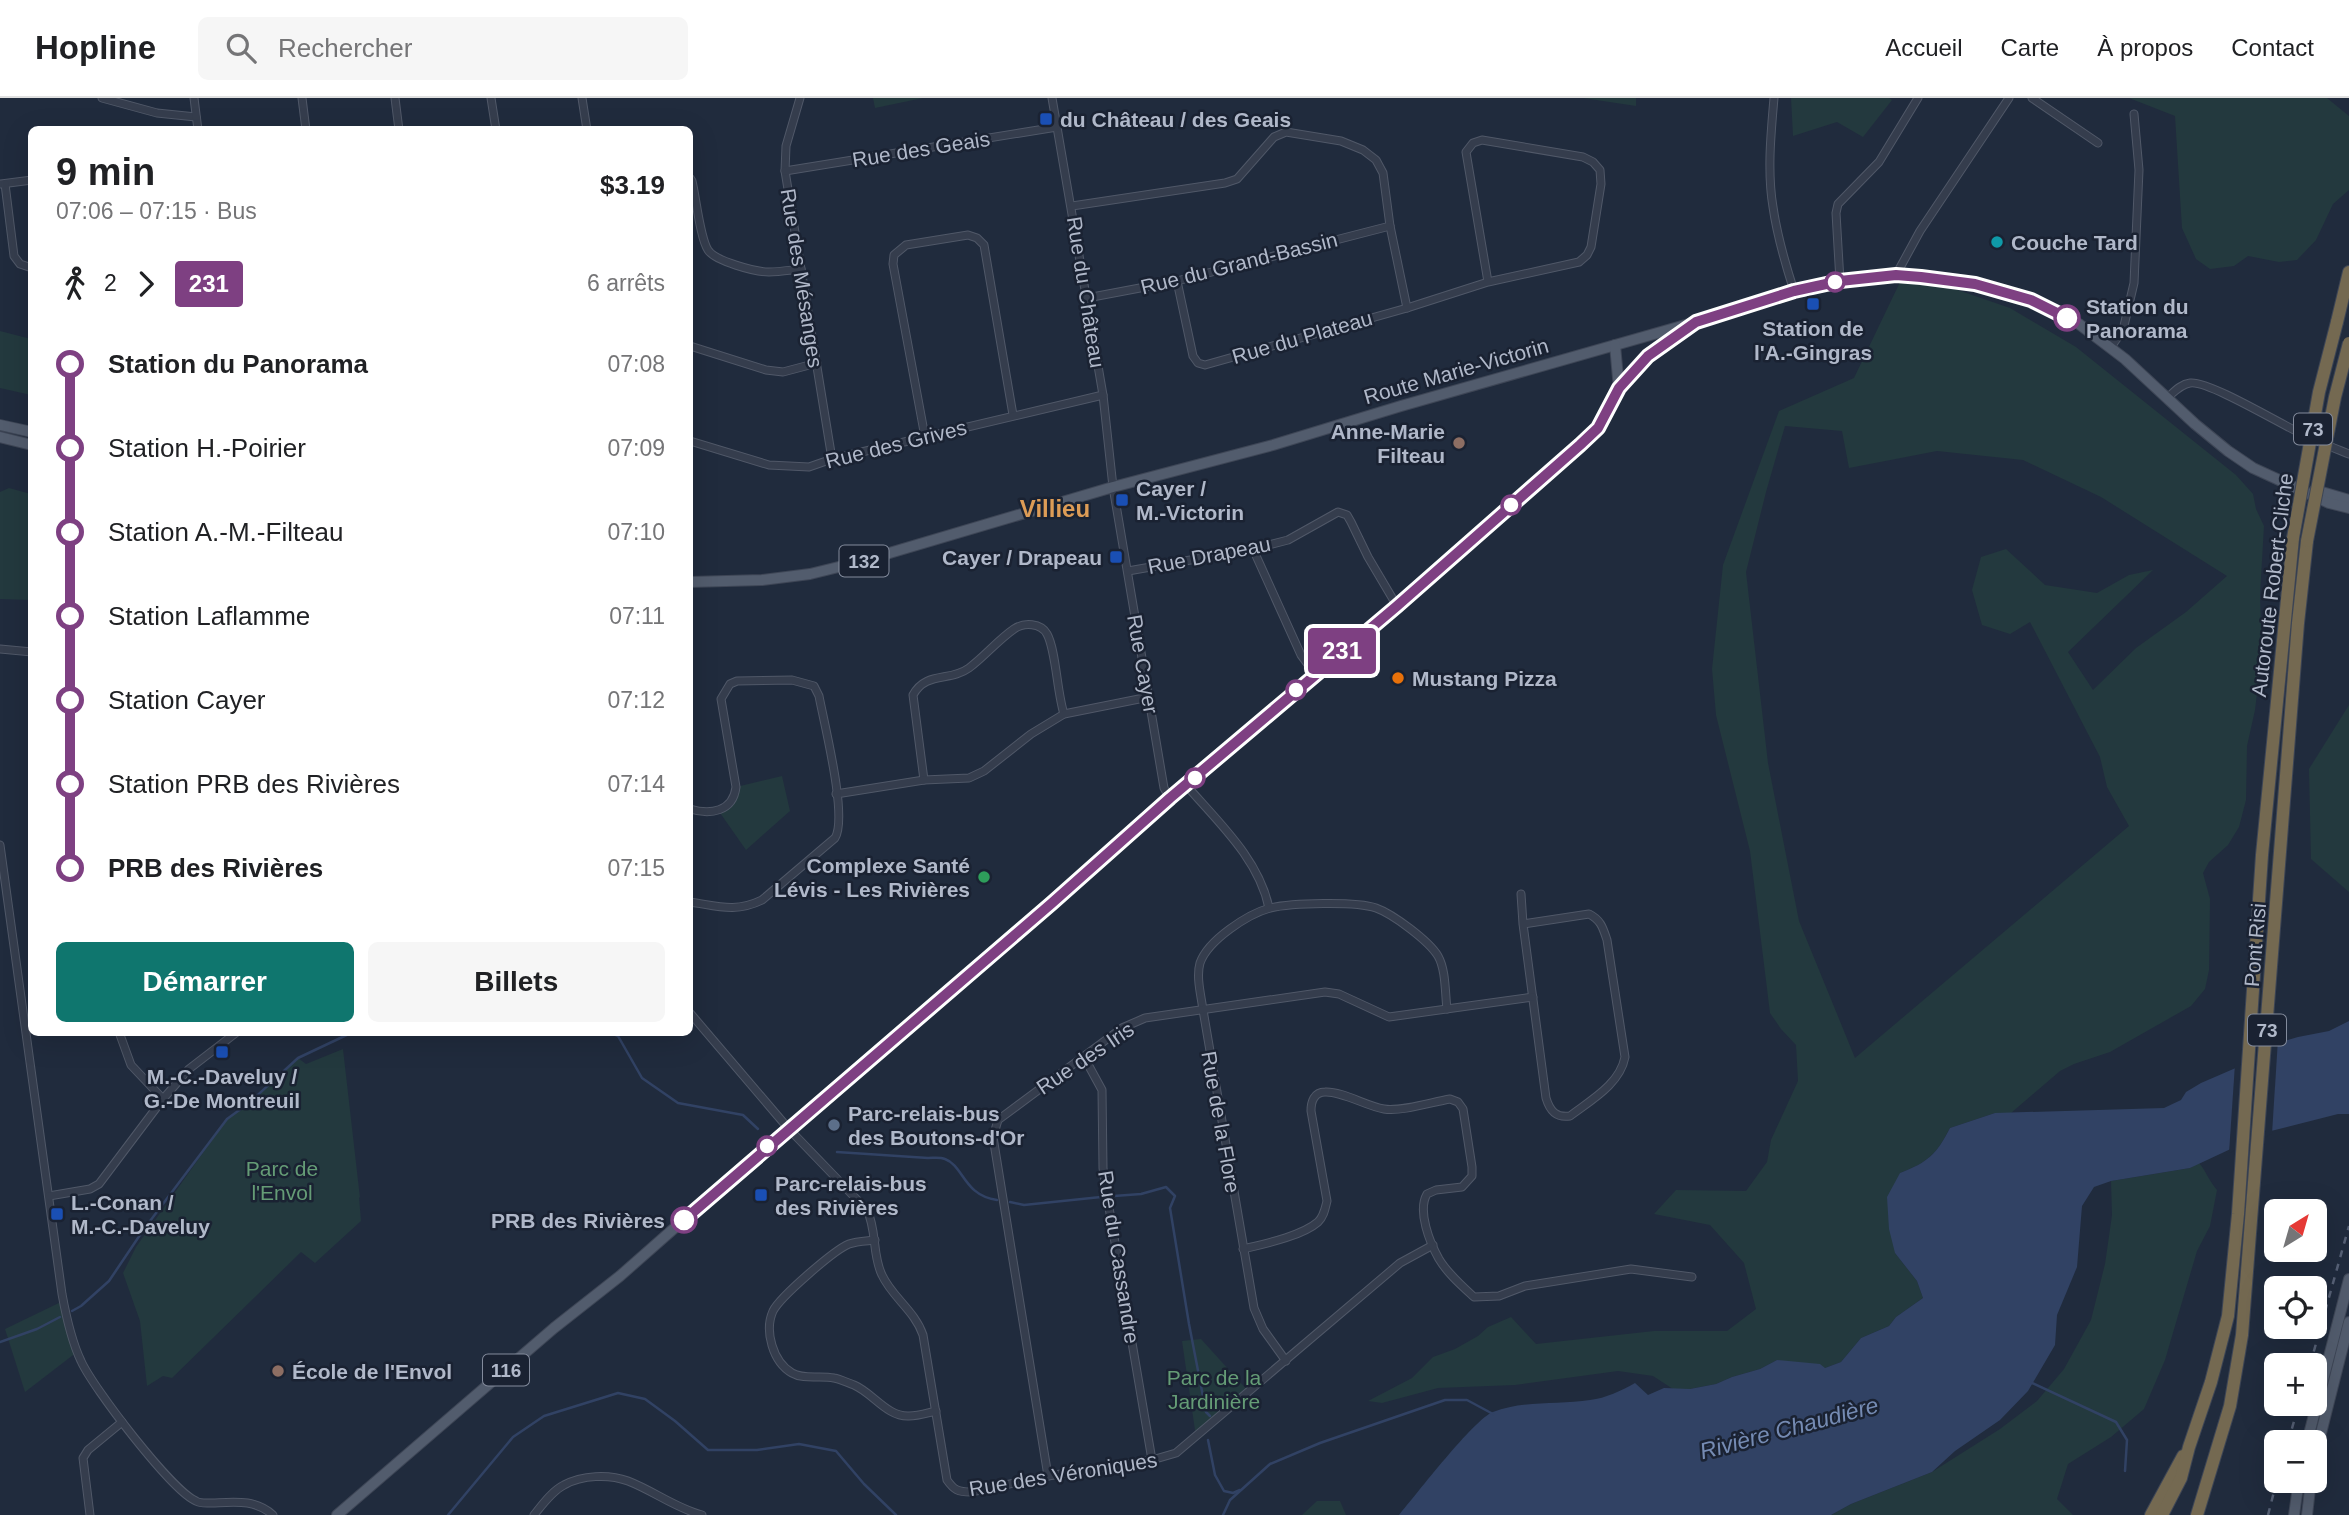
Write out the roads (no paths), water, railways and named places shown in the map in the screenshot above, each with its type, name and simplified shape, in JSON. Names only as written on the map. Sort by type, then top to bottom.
[{"type":"highway","name":"Autoroute Robert-Cliche","points":[[2262,855],[2292,538],[2319,392],[2349,272]]},
{"type":"highway","name":"Autoroute Robert-Cliche","points":[[2282,848],[2297,635],[2307,541],[2335,397],[2349,343]]},
{"type":"highway","name":"Pont Risi","points":[[2197,1515],[2230,1406],[2242,1335],[2282,848]]},
{"type":"highway","name":"Pont Risi","points":[[2189,1447],[2211,1382],[2228,1316],[2238,1214],[2262,855]]},
{"type":"highway","points":[[2151,1515],[2189,1447]]},
{"type":"highway","name":"73","points":[[2162,1515],[2181,1478],[2189,1447]]},
{"type":"main road","name":"Route Marie-Victorin","points":[[693,582],[762,580],[810,574],[859,562],[1113,487],[1273,445],[1794,291],[1840,281],[1896,275],[1975,284],[2031,300],[2079,324],[2148,377],[2195,425],[2228,451],[2253,468],[2329,503],[2349,508]]},
{"type":"main road","points":[[1619,388],[1648,356],[1696,322]]},
{"type":"main road","points":[[1615,345],[1619,388]]},
{"type":"main road","name":"116","points":[[337,1515],[554,1328],[620,1276],[1170,798],[1397,606],[1598,428],[1619,388]]},
{"type":"main road","points":[[0,425],[28,431]]},
{"type":"main road","points":[[0,438],[28,444]]},
{"type":"main road","name":"Route Marie-Victorin","points":[[2283,481],[2349,500]]},
{"type":"main road","points":[[2310,1430],[2349,1279]]},
{"type":"main road","points":[[2322,1430],[2349,1322]]},
{"type":"main road","points":[[2294,1515],[2297,1493]]},
{"type":"main road","points":[[2308,1515],[2310,1493]]},
{"type":"street","points":[[102,98],[157,113],[195,117]]},
{"type":"street","points":[[194,98],[197,126]]},
{"type":"street","points":[[302,98],[306,126]]},
{"type":"street","points":[[394,98],[398,126]]},
{"type":"street","points":[[491,98],[495,126]]},
{"type":"street","points":[[582,98],[586,126]]},
{"type":"street","name":"Rue des Mésanges","points":[[800,98],[786,146],[785,171],[832,459]]},
{"type":"street","name":"Rue du Château","points":[[1052,98],[1103,396],[1113,487]]},
{"type":"street","points":[[1773,98],[1770,168],[1772,205],[1794,291]]},
{"type":"street","points":[[1840,281],[1836,213],[1838,204],[1879,162],[1918,98]]},
{"type":"street","points":[[1896,275],[1920,231],[2009,98]]},
{"type":"street","points":[[2032,98],[2098,143]]},
{"type":"street","points":[[2111,347],[2123,330],[2134,283],[2139,170],[2134,114]]},
{"type":"street","name":"Rue des Geais","points":[[785,171],[1058,127]]},
{"type":"street","points":[[1072,206],[1237,179],[1274,137],[1286,132],[1341,141],[1363,150],[1376,160],[1383,173],[1407,308]]},
{"type":"street","name":"Rue du Plateau","points":[[1177,281],[1193,356],[1198,363],[1205,365],[1489,282],[1578,262],[1587,255],[1591,247],[1601,184],[1600,170],[1593,162],[1583,157],[1522,146],[1482,140],[1473,143],[1466,152],[1489,282]]},
{"type":"street","points":[[28,181],[2,184],[14,256],[20,264],[28,267]]},
{"type":"street","points":[[693,186],[704,241],[709,251],[718,259],[768,272],[801,269]]},
{"type":"street","name":"Rue du Grand-Bassin","points":[[1087,298],[1177,281],[1391,226]]},
{"type":"street","points":[[925,436],[893,264],[894,255],[906,244],[968,234],[984,245],[1013,415]]},
{"type":"street","points":[[693,346],[766,370],[783,372],[817,363]]},
{"type":"street","points":[[2167,398],[2183,385],[2199,383],[2303,435],[2349,454]]},
{"type":"street","name":"Rue des Grives","points":[[693,442],[769,465],[809,467],[925,436],[1103,396]]},
{"type":"street","name":"Rue Cayer","points":[[1113,487],[1164,788],[1170,798]]},
{"type":"street","name":"Rue Drapeau","points":[[1128,571],[1253,549],[1288,540],[1331,515],[1342,513],[1351,522],[1397,606]]},
{"type":"street","points":[[1253,549],[1301,655],[1315,674]]},
{"type":"street","points":[[924,780],[913,695],[917,688],[923,682],[964,671],[1016,627],[1041,627],[1049,637],[1064,714]]},
{"type":"street","points":[[0,649],[28,652]]},
{"type":"street","points":[[693,810],[710,813],[726,807],[735,797],[736,787],[721,699],[730,684],[737,681],[792,680],[814,686],[819,696],[836,794],[839,831],[835,838],[762,900],[740,908],[693,902]]},
{"type":"street","points":[[836,794],[924,780],[969,778],[984,771],[1031,734],[1064,714],[1149,697]]},
{"type":"street","points":[[1186,785],[1241,849],[1259,875],[1266,890],[1269,908]]},
{"type":"street","points":[[0,845],[62,1294],[74,1345],[93,1381],[122,1422],[187,1496],[197,1502],[245,1501],[262,1507],[273,1515]]},
{"type":"street","points":[[1521,894],[1523,924],[1546,1098],[1549,1109],[1555,1114],[1570,1116],[1617,1078],[1623,1067],[1625,1057],[1607,940],[1597,918],[1589,914],[1523,924]]},
{"type":"street","name":"Rue de la Flore","points":[[1286,1361],[1258,1319],[1254,1308],[1198,978],[1204,953],[1240,921],[1269,908],[1363,905],[1378,909],[1433,948],[1441,960],[1447,1009]]},
{"type":"street","name":"Rue des Iris","points":[[1048,1476],[993,1137],[998,1120],[1004,1114],[1133,1022],[1325,992],[1339,994],[1389,1017],[1533,997]]},
{"type":"street","points":[[693,1017],[788,1128],[867,1210],[872,1220],[882,1276],[919,1324],[936,1411],[908,1416],[896,1414],[856,1385],[835,1378],[792,1373],[774,1352],[769,1325],[773,1310],[781,1300],[837,1251],[849,1244],[875,1240]]},
{"type":"street","points":[[120,1036],[131,1065],[163,1099]]},
{"type":"street","points":[[49,1196],[90,1189],[99,1184],[189,1069],[230,1036]]},
{"type":"street","name":"Rue du Cassandre","points":[[1084,1057],[1102,1090],[1106,1190],[1152,1460]]},
{"type":"street","points":[[1243,1249],[1278,1241],[1317,1223],[1324,1214],[1327,1201],[1311,1111],[1311,1102],[1324,1091],[1388,1110],[1450,1099],[1458,1102],[1463,1109],[1472,1176],[1462,1187],[1436,1190],[1427,1194],[1423,1202],[1424,1217],[1439,1259],[1457,1282],[1474,1297],[1499,1296],[1525,1286],[1631,1269],[1692,1277]]},
{"type":"street","name":"Rue des Véroniques","points":[[936,1411],[947,1480],[954,1490],[971,1492],[1048,1476],[1152,1460],[1176,1453],[1400,1263],[1433,1245]]},
{"type":"street","points":[[90,1515],[83,1458],[88,1450],[122,1422]]},
{"type":"street","points":[[534,1515],[563,1485],[583,1478],[605,1477],[627,1481],[677,1507],[702,1515]]},
{"type":"water","name":"Rivière Chaudière","points":[[2349,1021],[2349,1114],[2338,1114],[2267,1132],[2190,1168],[2111,1181],[2094,1187],[2082,1206],[2077,1267],[2057,1315],[2055,1345],[2028,1391],[2000,1420],[1955,1451],[1932,1472],[1851,1504],[1831,1515],[1399,1515],[1459,1442],[1493,1412],[1516,1406],[1596,1399],[1635,1383],[1648,1395],[1664,1388],[1690,1389],[1716,1384],[1760,1369],[1777,1360],[1820,1364],[1825,1368],[1841,1362],[1861,1338],[1889,1326],[1896,1317],[1923,1298],[1917,1281],[1895,1253],[1889,1229],[1887,1197],[1900,1173],[1930,1156],[1950,1128],[1995,1113],[2164,1108],[2181,1100],[2186,1092],[2201,1083],[2238,1067],[2271,1045],[2329,1031]]},
{"type":"waterway","points":[[72,1311],[109,1281],[144,1229],[227,1119],[249,1103],[298,1058],[345,1036]]},
{"type":"waterway","points":[[618,1036],[642,1078],[678,1103],[743,1115],[758,1129]]},
{"type":"waterway","points":[[837,1152],[943,1158],[951,1163],[977,1192],[997,1200]]},
{"type":"waterway","points":[[1114,1196],[1141,1194],[1166,1187],[1175,1196],[1170,1208],[1189,1324],[1206,1412],[1210,1416]]},
{"type":"waterway","points":[[1010,1202],[1024,1205],[1101,1197]]},
{"type":"waterway","points":[[0,1342],[37,1329],[60,1317]]},
{"type":"waterway","points":[[2030,1382],[2116,1422],[2127,1440],[2125,1471]]},
{"type":"waterway","points":[[448,1515],[513,1437],[544,1416],[618,1393],[645,1399],[708,1450],[757,1450],[799,1444],[836,1451],[864,1484],[896,1515]]},
{"type":"waterway","points":[[1223,1515],[1230,1500],[1270,1464],[1320,1443],[1445,1400],[1467,1400],[1493,1414]]},
{"type":"waterway","points":[[1208,1440],[1215,1475],[1224,1491],[1233,1493],[1240,1490]]},
{"type":"railway","points":[[2313,1353],[2349,1226]]},
{"type":"railway","points":[[2291,1430],[2296,1416]]},
{"type":"railway","points":[[2268,1515],[2274,1493]]},
{"type":"place","name":"du Château / des Geais","points":[[1046,119]]},
{"type":"place","name":"Couche Tard","points":[[1997,242]]},
{"type":"place","name":"Station de l'A.-Gingras","points":[[1813,304]]},
{"type":"place","name":"Station du Panorama","points":[[2067,318]]},
{"type":"place","name":"Anne-Marie Filteau","points":[[1459,443]]},
{"type":"place","name":"Cayer / M.-Victorin","points":[[1122,500]]},
{"type":"place","name":"Cayer / Drapeau","points":[[1116,557]]},
{"type":"place","name":"Mustang Pizza","points":[[1398,678]]},
{"type":"place","name":"Complexe Santé Lévis - Les Rivières","points":[[984,877]]},
{"type":"place","name":"M.-C.-Daveluy / G.-De Montreuil","points":[[222,1052]]},
{"type":"place","name":"Parc-relais-bus des Boutons-d'Or","points":[[834,1125]]},
{"type":"place","name":"Parc-relais-bus des Rivières","points":[[761,1195]]},
{"type":"place","name":"L.-Conan / M.-C.-Daveluy","points":[[57,1214]]},
{"type":"place","name":"PRB des Rivières","points":[[684,1220]]},
{"type":"place","name":"École de l'Envol","points":[[278,1371]]},
{"type":"district","name":"Villieu","points":[[1055,508]]},
{"type":"park label","name":"Parc de l'Envol","points":[[282,1180]]},
{"type":"park label","name":"Parc de la Jardinière","points":[[1214,1389]]}]
